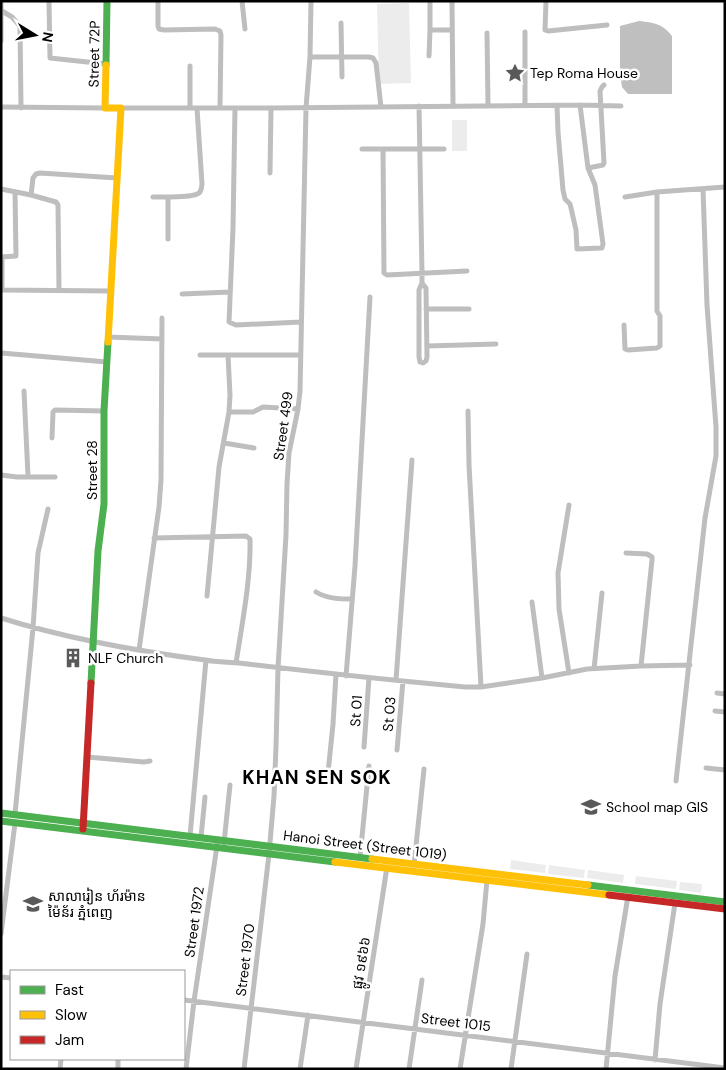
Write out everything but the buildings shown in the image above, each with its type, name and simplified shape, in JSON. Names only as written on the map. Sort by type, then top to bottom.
[{"type":"main road","name":"Street 72P","points":[[105,108],[107,1]]},
{"type":"main road","points":[[105,108],[122,108]]},
{"type":"main road","name":"Street 28","points":[[82,832],[98,551],[104,504],[104,411],[122,108]]},
{"type":"main road","name":"Hanoi Street (Street 1019)","points":[[1,813],[725,902]]},
{"type":"main road","name":"Hanoi Street (Street 1019)","points":[[1,822],[725,909]]},
{"type":"street","points":[[1,1],[1,41]]},
{"type":"street","points":[[49,1],[50,58],[106,64]]},
{"type":"street","points":[[158,1],[159,29],[215,29],[220,31],[220,108]]},
{"type":"street","points":[[242,1],[245,29]]},
{"type":"street","name":"Street 499","points":[[269,854],[290,453],[298,409],[306,108],[310,58],[311,1]]},
{"type":"street","points":[[452,1],[453,105]]},
{"type":"street","points":[[546,1],[545,30],[607,25]]},
{"type":"street","points":[[429,56],[430,2]]},
{"type":"street","points":[[2,11],[12,17],[20,26],[21,108]]},
{"type":"street","points":[[341,24],[342,77]]},
{"type":"street","points":[[430,30],[452,30]]},
{"type":"street","points":[[524,32],[525,105]]},
{"type":"street","points":[[487,33],[488,106]]},
{"type":"street","points":[[310,58],[373,58],[376,63],[381,107]]},
{"type":"street","points":[[190,66],[190,108]]},
{"type":"street","points":[[588,168],[603,165],[604,163],[600,91],[604,85]]},
{"type":"street","points":[[557,105],[563,190],[565,199],[571,208],[576,230],[577,249],[602,248],[604,244],[595,185],[588,168],[580,104]]},
{"type":"street","points":[[122,108],[306,108],[580,104],[621,106]]},
{"type":"street","points":[[419,106],[422,273],[422,283],[419,290],[420,362],[426,361],[427,346],[426,288],[422,283]]},
{"type":"street","points":[[1,107],[105,108]]},
{"type":"street","points":[[153,197],[196,195],[201,191],[198,108]]},
{"type":"street","points":[[235,108],[229,322],[236,324],[301,322]]},
{"type":"street","points":[[270,173],[271,108]]},
{"type":"street","points":[[362,149],[444,149]]},
{"type":"street","points":[[383,149],[384,273],[387,275],[467,271]]},
{"type":"street","points":[[31,195],[34,178],[36,174],[40,173],[117,178]]},
{"type":"street","points":[[625,197],[657,192],[725,187]]},
{"type":"street","points":[[1,189],[56,202],[58,205],[58,290]]},
{"type":"street","points":[[676,781],[706,518],[716,456],[716,427],[707,306],[703,189]]},
{"type":"street","points":[[15,192],[16,256],[2,257],[1,290],[111,291]]},
{"type":"street","points":[[624,325],[625,349],[638,350],[658,348],[660,346],[660,316],[657,311],[657,192]]},
{"type":"street","points":[[168,196],[168,239]]},
{"type":"street","points":[[182,294],[230,292]]},
{"type":"street","points":[[346,676],[370,297]]},
{"type":"street","points":[[426,309],[469,309]]},
{"type":"street","points":[[139,650],[161,480],[162,318]]},
{"type":"street","points":[[108,337],[162,339]]},
{"type":"street","points":[[427,346],[496,344]]},
{"type":"street","points":[[1,353],[107,362]]},
{"type":"street","points":[[200,355],[300,355]]},
{"type":"street","points":[[207,596],[219,467],[229,412],[228,356]]},
{"type":"street","points":[[24,391],[28,476]]},
{"type":"street","points":[[229,412],[253,412],[263,408],[298,409]]},
{"type":"street","points":[[52,438],[53,412],[55,410],[104,411]]},
{"type":"street","points":[[468,411],[469,475],[481,686]]},
{"type":"street","points":[[224,443],[254,448]]},
{"type":"street","points":[[396,680],[412,460]]},
{"type":"street","points":[[1,475],[55,478]]},
{"type":"street","points":[[569,505],[558,573],[558,609],[569,673]]},
{"type":"street","points":[[15,814],[39,545],[48,509]]},
{"type":"street","points":[[154,538],[246,536],[250,539],[251,549],[246,597],[236,663]]},
{"type":"street","points":[[626,553],[647,554],[652,557],[641,666]]},
{"type":"street","points":[[316,592],[342,599],[352,598]]},
{"type":"street","points":[[594,669],[602,593]]},
{"type":"street","points":[[532,602],[542,678]]},
{"type":"street","points":[[1,618],[33,628],[92,642],[206,660],[465,687],[542,678],[587,669],[690,665]]},
{"type":"street","points":[[190,836],[206,660]]},
{"type":"street","points":[[327,783],[336,674]]},
{"type":"street","name":"St 01","points":[[364,746],[370,678]]},
{"type":"street","name":"St 03","points":[[398,750],[403,681]]},
{"type":"street","points":[[717,693],[725,694]]},
{"type":"street","points":[[715,711],[725,712]]},
{"type":"street","points":[[87,758],[150,762]]},
{"type":"street","points":[[360,856],[369,766]]},
{"type":"street","points":[[706,768],[725,770]]},
{"type":"street","points":[[414,871],[424,769]]},
{"type":"street","name":"Street 1972","points":[[186,1069],[187,1035],[230,785]]},
{"type":"street","points":[[201,837],[205,798]]},
{"type":"street","points":[[1,934],[15,823]]},
{"type":"street","name":"Street 1970","points":[[244,1069],[269,854]]},
{"type":"street","name":"ផ្លូវ ១៩៦៦","points":[[356,1069],[388,860]]},
{"type":"street","points":[[460,1069],[483,924],[487,880]]},
{"type":"street","points":[[606,1069],[615,976],[628,890]]},
{"type":"street","points":[[655,1060],[660,1004],[675,903]]},
{"type":"street","points":[[511,1069],[527,954]]},
{"type":"street","points":[[409,1069],[422,980]]},
{"type":"street","name":"Street 1015","points":[[185,1000],[725,1068]]},
{"type":"street","points":[[300,1069],[308,1016]]},
{"type":"shaded area","points":[[409,3],[411,83],[379,84],[377,4]]},
{"type":"shaded area","points":[[639,21],[661,26],[672,36],[672,94],[628,94],[622,87],[620,73],[620,26]]},
{"type":"shaded area","points":[[452,120],[467,120],[467,151],[452,151]]},
{"type":"shaded area","points":[[511,860],[546,865],[545,873],[510,869]]},
{"type":"shaded area","points":[[549,865],[585,870],[584,878],[548,874]]},
{"type":"shaded area","points":[[588,870],[624,875],[623,883],[587,878]]},
{"type":"shaded area","points":[[636,876],[677,881],[676,889],[635,884]]},
{"type":"shaded area","points":[[680,882],[702,884],[701,893],[679,890]]},
{"type":"traffic: fast","points":[[106,65],[107,1]]},
{"type":"traffic: fast","points":[[91,683],[98,551],[104,504],[104,411],[108,342]]},
{"type":"traffic: fast","points":[[1,813],[372,859]]},
{"type":"traffic: fast","points":[[1,821],[335,862]]},
{"type":"traffic: fast","points":[[588,885],[725,902]]},
{"type":"traffic: slow","points":[[106,65],[105,108],[121,108],[108,342]]},
{"type":"traffic: slow","points":[[372,859],[588,885]]},
{"type":"traffic: slow","points":[[335,862],[609,895]]},
{"type":"traffic: jam","points":[[83,829],[91,683]]},
{"type":"traffic: jam","points":[[609,895],[725,909]]},
{"type":"place","name":"Tep Roma House","points":[[515,73]]},
{"type":"place","name":"NLF Church","points":[[73,658]]},
{"type":"place","name":"School map GIS","points":[[591,807]]},
{"type":"place","name":"សាលារៀន ហ័រម៉ាន ម៉ៃន័រ ភ្នំពេញ","points":[[33,904]]},
{"type":"district","name":"KHAN SEN SOK","points":[[317,777]]}]
